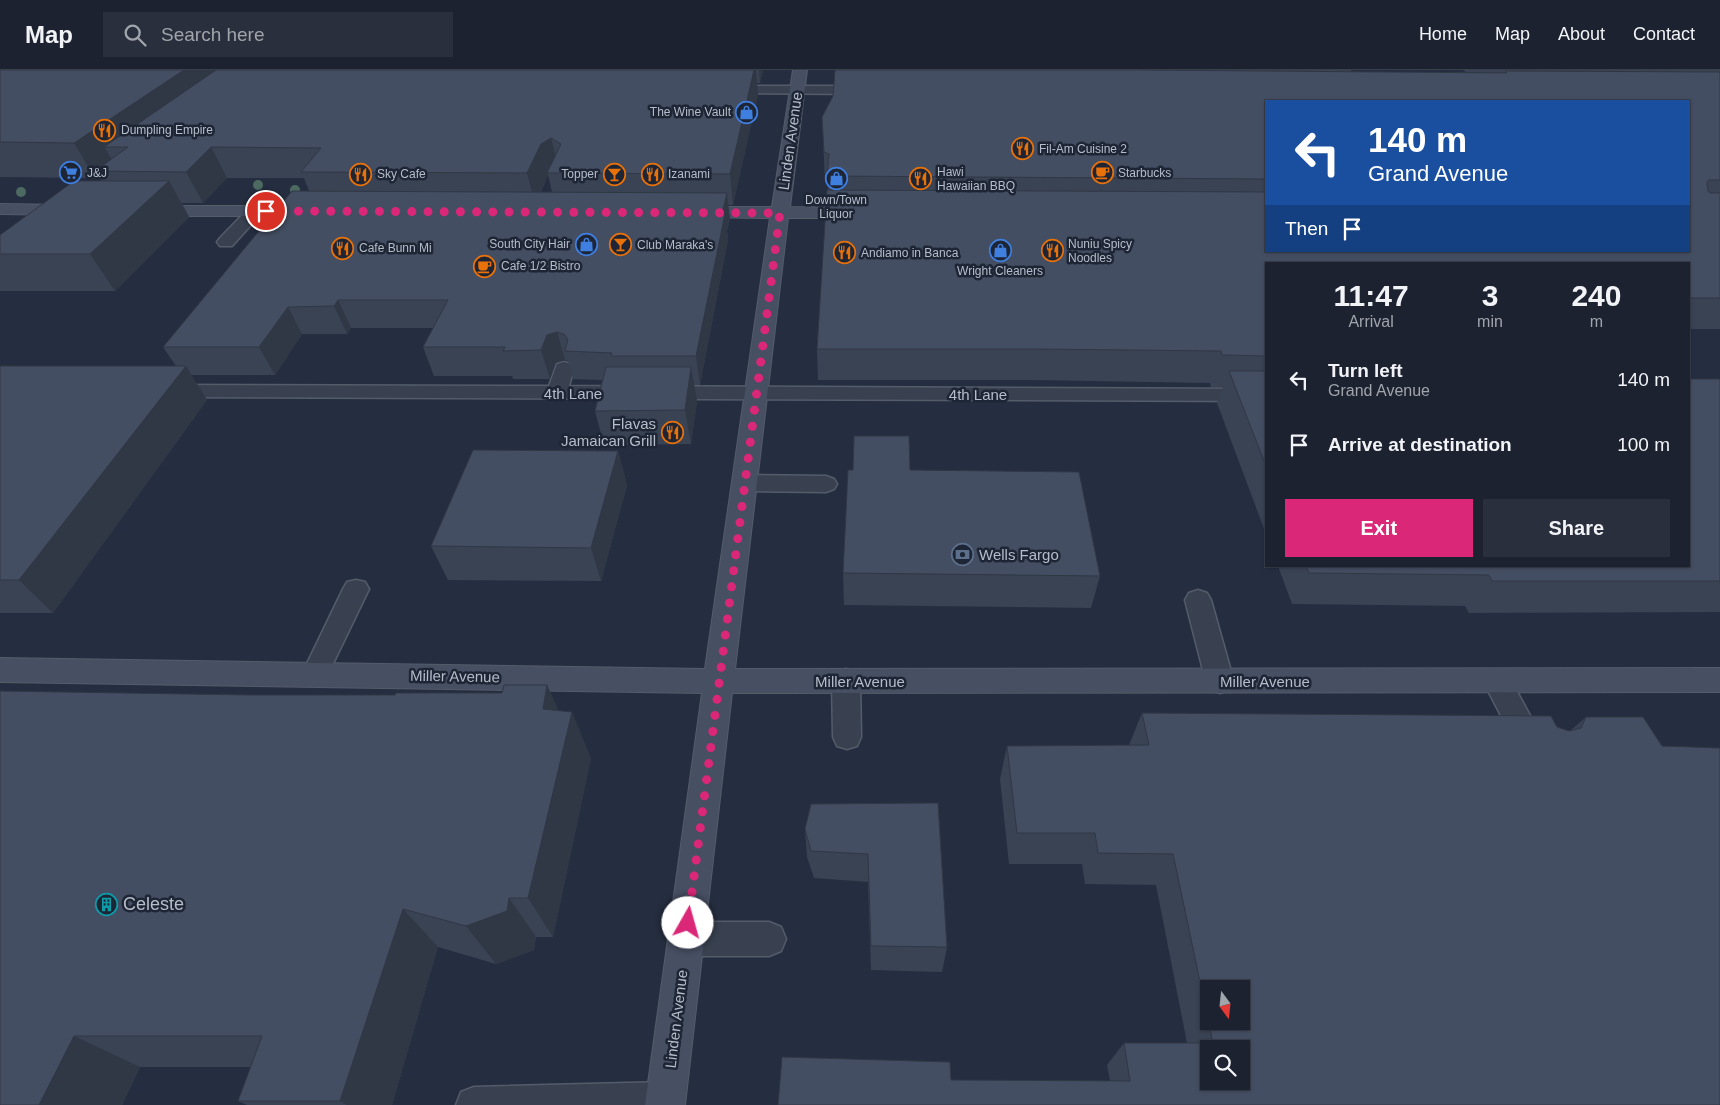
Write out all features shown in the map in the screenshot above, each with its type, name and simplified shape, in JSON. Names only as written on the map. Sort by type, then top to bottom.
[{"type":"street","name":"Linden Avenue","points":[[666,1102],[755,393],[800,70]]},
{"type":"street","points":[[0,209],[89,210]]},
{"type":"street","points":[[135,211],[325,211]]},
{"type":"street","points":[[679,212],[875,213]]},
{"type":"street","name":"Miller Avenue","points":[[0,670],[719,681],[1220,682],[1720,680]]},
{"type":"lane","points":[[709,90],[877,90]]},
{"type":"lane","points":[[226,242],[255,211]]},
{"type":"lane","points":[[557,393],[564,368]]},
{"type":"lane","name":"4th Lane","points":[[150,391],[1265,395]]},
{"type":"lane","points":[[745,483],[826,484]]},
{"type":"lane","points":[[314,674],[356,589]]},
{"type":"lane","points":[[1198,600],[1220,682]]},
{"type":"lane","points":[[846,680],[846,737]]},
{"type":"lane","points":[[1497,681],[1534,751]]},
{"type":"lane","points":[[686,939],[768,939]]},
{"type":"lane","points":[[474,1105],[666,1102]]},
{"type":"building","points":[[0,70],[184,70],[74,143],[0,142]]},
{"type":"building","points":[[216,70],[754,70],[730,174],[547,173],[561,144],[551,138],[541,144],[527,173],[301,172],[321,148],[211,147],[186,172],[95,171],[128,147],[104,147]]},
{"type":"building","points":[[835,70],[1720,72],[1720,180],[1709,180],[1707,182],[1710,193],[1720,193],[1720,298],[1690,298],[1690,262],[1265,262],[1265,356],[1222,355],[1221,351],[817,349],[827,190],[1265,192],[1265,252],[1690,252],[1690,100],[1265,100],[1265,179],[827,176],[829,154],[824,152],[822,117],[833,96]]},
{"type":"building","points":[[74,181],[169,181],[90,254],[0,254],[0,235]]},
{"type":"building","points":[[292,191],[727,193],[722,214],[725,214],[696,356],[611,356],[612,353],[565,351],[568,339],[564,334],[557,332],[547,335],[541,350],[503,351],[505,347],[423,347],[448,300],[338,300],[334,306],[288,307],[259,347],[163,347]]},
{"type":"building","points":[[0,366],[186,366],[19,580],[0,580]]},
{"type":"building","points":[[606,367],[691,367],[685,410],[595,411]]},
{"type":"building","points":[[1229,371],[1265,371],[1265,463]]},
{"type":"building","points":[[1690,379],[1720,379],[1720,581],[1492,581],[1489,575],[1309,573],[1306,567],[1690,567]]},
{"type":"building","name":"Wells Fargo","points":[[854,436],[909,436],[910,470],[1079,472],[1100,576],[843,573],[848,470],[853,470]]},
{"type":"building","points":[[473,450],[618,451],[591,548],[431,546]]},
{"type":"building","points":[[504,685],[547,685],[543,709],[572,712],[528,898],[509,898],[507,911],[466,926],[403,909],[340,1101],[238,1101],[262,1036],[74,1036],[39,1105],[0,1105],[0,691],[395,695],[396,693],[502,693]]},
{"type":"building","points":[[1142,713],[1551,716],[1557,727],[1569,731],[1581,728],[1586,717],[1643,717],[1662,746],[1720,748],[1720,1105],[778,1105],[782,1057],[950,1062],[951,1080],[1130,1081],[1124,1043],[1200,1043],[1200,1090],[1250,1090],[1250,1040],[1212,1040],[1210,1030],[1250,1030],[1250,980],[1200,980],[1200,982],[1173,854],[1098,853],[1095,833],[1017,833],[1007,746],[1149,745]]},
{"type":"building","points":[[938,803],[947,947],[871,946],[868,854],[811,851],[805,829],[811,804]]},
{"type":"place","name":"The Wine Vault","points":[[747,112]]},
{"type":"place","name":"Dumpling Empire","points":[[105,130]]},
{"type":"place","name":"Fil-Am Cuisine 2","points":[[1023,149]]},
{"type":"place","name":"J&J","points":[[71,173]]},
{"type":"place","name":"Starbucks","points":[[1102,173]]},
{"type":"place","name":"Sky Cafe","points":[[361,174]]},
{"type":"place","name":"Topper","points":[[614,174]]},
{"type":"place","name":"Izanami","points":[[652,174]]},
{"type":"place","name":"Down/Town Liquor","points":[[836,179]]},
{"type":"place","name":"Hawi Hawaiian BBQ","points":[[921,179]]},
{"type":"place","name":"South City Hair","points":[[586,244]]},
{"type":"place","name":"Club Maraka's","points":[[621,245]]},
{"type":"place","name":"Cafe Bunn Mi","points":[[343,248]]},
{"type":"place","name":"Wright Cleaners","points":[[1000,250]]},
{"type":"place","name":"Nuniu Spicy Noodles","points":[[1052,251]]},
{"type":"place","name":"Andiamo in Banca","points":[[845,253]]},
{"type":"place","name":"Cafe 1/2 Bistro","points":[[485,266]]},
{"type":"place","name":"Flavas Jamaican Grill","points":[[672,432]]},
{"type":"place","name":"Wells Fargo","points":[[963,554]]},
{"type":"place","name":"Celeste","points":[[107,904]]},
{"type":"route","points":[[266,211],[780,213],[755,393],[688,923]]}]
